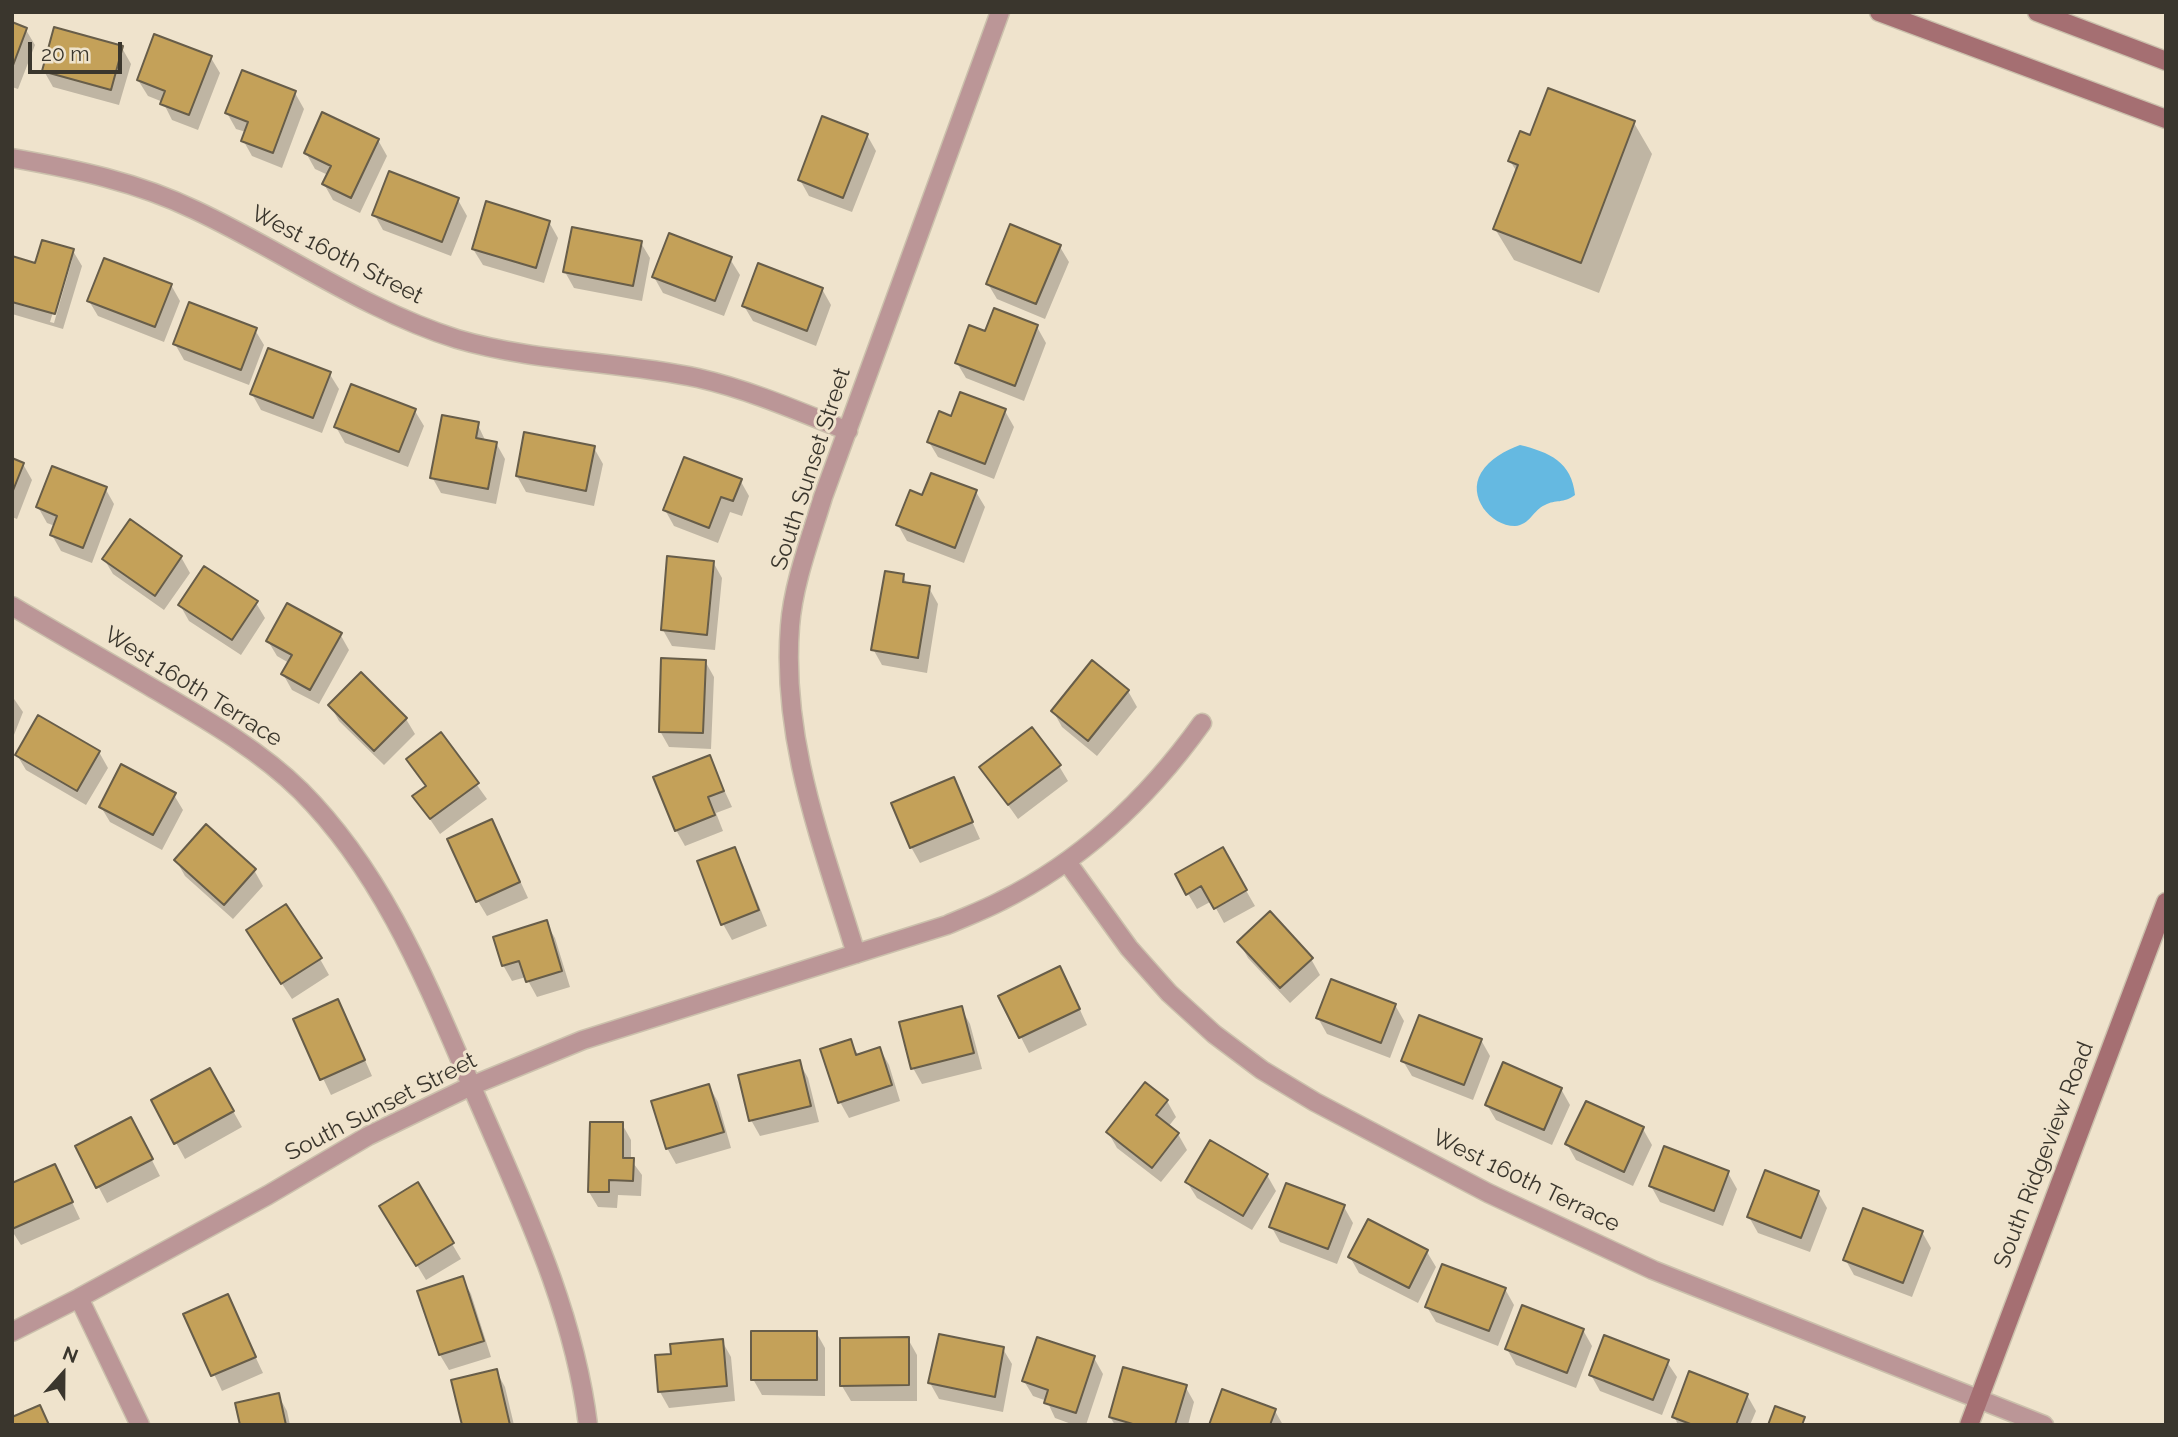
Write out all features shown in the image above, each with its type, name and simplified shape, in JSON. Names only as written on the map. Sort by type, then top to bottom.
[{"type":"main road","points":[[1879,12],[2166,119]]},
{"type":"main road","points":[[2037,12],[2166,61]]},
{"type":"main road","name":"South Ridgeview Road","points":[[1969,1425],[2166,902]]},
{"type":"street","name":"South Sunset Street","points":[[856,954],[800,772],[792,728],[788,675],[790,623],[802,568],[823,497],[1000,12]]},
{"type":"street","name":"West 160th Street","points":[[12,158],[112,178],[152,192],[196,210],[396,316],[456,338],[547,358],[626,366],[697,378],[746,390],[848,431]]},
{"type":"street","name":"West 160th Terrace","points":[[12,606],[206,719],[269,762],[332,824],[357,857],[409,948],[535,1232],[565,1318],[588,1425]]},
{"type":"street","name":"South Sunset Street","points":[[12,1332],[268,1195],[368,1136],[471,1086],[583,1040],[947,925],[1002,901],[1067,862],[1136,803],[1177,758],[1202,723]]},
{"type":"street","name":"West 160th Terrace","points":[[1067,862],[1129,948],[1169,993],[1214,1034],[1262,1070],[1315,1102],[1488,1193],[1653,1270],[2044,1425]]},
{"type":"street","points":[[79,1298],[140,1425]]},
{"type":"water","points":[[1520,445],[1557,460],[1569,474],[1575,495],[1567,500],[1545,505],[1520,525],[1506,525],[1497,521],[1483,508],[1477,482],[1493,459]]},
{"type":"building","points":[[12,22],[27,28],[12,68]]},
{"type":"building","points":[[54,27],[123,46],[111,90],[42,71]]},
{"type":"building","points":[[154,34],[212,56],[189,115],[160,104],[165,91],[137,80]]},
{"type":"building","points":[[242,70],[296,91],[273,153],[241,141],[248,122],[225,113]]},
{"type":"building","points":[[1548,88],[1635,121],[1581,263],[1493,229],[1518,165],[1508,161],[1520,131],[1530,135]]},
{"type":"building","points":[[322,112],[379,139],[351,198],[322,184],[331,166],[304,153]]},
{"type":"building","points":[[822,116],[868,134],[843,198],[798,180]]},
{"type":"building","points":[[389,171],[459,198],[442,242],[372,215]]},
{"type":"building","points":[[486,201],[550,221],[536,268],[472,249]]},
{"type":"building","points":[[1010,224],[1061,245],[1036,304],[986,284]]},
{"type":"building","points":[[572,227],[642,241],[633,286],[563,272]]},
{"type":"building","points":[[669,233],[732,257],[715,301],[652,277]]},
{"type":"building","points":[[42,240],[74,249],[55,314],[12,302],[12,256],[35,263]]},
{"type":"building","points":[[104,258],[172,284],[155,327],[87,301]]},
{"type":"building","points":[[758,263],[823,288],[807,331],[742,306]]},
{"type":"building","points":[[189,302],[257,328],[241,370],[173,344]]},
{"type":"building","points":[[994,308],[1038,325],[1015,386],[955,363],[969,325],[985,331]]},
{"type":"building","points":[[268,348],[331,372],[313,418],[250,394]]},
{"type":"building","points":[[351,384],[416,409],[399,452],[334,427]]},
{"type":"building","points":[[960,392],[1006,409],[985,464],[927,442],[939,411],[951,416]]},
{"type":"building","points":[[442,415],[479,422],[476,438],[497,442],[488,489],[430,478]]},
{"type":"building","points":[[524,432],[595,446],[586,491],[516,476]]},
{"type":"building","points":[[684,457],[742,479],[733,501],[721,497],[709,528],[663,510]]},
{"type":"building","points":[[12,458],[24,463],[12,493]]},
{"type":"building","points":[[52,466],[107,487],[83,548],[50,535],[57,516],[36,507]]},
{"type":"building","points":[[931,473],[977,490],[955,548],[896,525],[910,490],[922,495]]},
{"type":"building","points":[[130,519],[182,556],[155,596],[102,559]]},
{"type":"building","points":[[667,556],[714,561],[707,635],[661,630]]},
{"type":"building","points":[[204,566],[258,601],[232,640],[178,605]]},
{"type":"building","points":[[885,571],[904,574],[903,582],[930,586],[918,658],[871,650]]},
{"type":"building","points":[[287,603],[342,633],[310,690],[281,674],[292,655],[266,641]]},
{"type":"building","points":[[661,658],[706,660],[703,733],[659,732]]},
{"type":"building","points":[[1092,660],[1129,690],[1088,741],[1051,711]]},
{"type":"building","points":[[361,672],[407,718],[374,751],[328,705]]},
{"type":"building","points":[[38,715],[100,751],[77,791],[15,755]]},
{"type":"building","points":[[1032,727],[1061,765],[1008,805],[979,767]]},
{"type":"building","points":[[441,732],[479,783],[430,819],[412,796],[426,786],[406,759]]},
{"type":"building","points":[[710,755],[724,791],[708,797],[715,815],[675,831],[653,777]]},
{"type":"building","points":[[121,764],[176,793],[153,835],[99,807]]},
{"type":"building","points":[[954,777],[973,822],[910,848],[891,803]]},
{"type":"building","points":[[492,819],[520,882],[476,902],[447,839]]},
{"type":"building","points":[[206,824],[256,869],[224,905],[174,860]]},
{"type":"building","points":[[735,847],[759,910],[721,925],[697,861]]},
{"type":"building","points":[[1223,847],[1247,890],[1214,909],[1201,886],[1186,895],[1175,874]]},
{"type":"building","points":[[286,904],[322,958],[281,984],[246,930]]},
{"type":"building","points":[[1270,911],[1313,958],[1280,988],[1237,942]]},
{"type":"building","points":[[547,920],[562,971],[526,982],[519,961],[502,966],[493,937]]},
{"type":"building","points":[[1060,966],[1080,1009],[1019,1038],[998,996]]},
{"type":"building","points":[[1331,979],[1396,1004],[1381,1043],[1316,1018]]},
{"type":"building","points":[[338,999],[365,1060],[320,1080],[293,1019]]},
{"type":"building","points":[[962,1006],[974,1053],[911,1069],[899,1022]]},
{"type":"building","points":[[1419,1015],[1482,1039],[1464,1085],[1401,1061]]},
{"type":"building","points":[[851,1039],[856,1055],[880,1047],[892,1085],[838,1103],[820,1049]]},
{"type":"building","points":[[800,1060],[811,1106],[749,1121],[738,1075]]},
{"type":"building","points":[[1503,1062],[1562,1088],[1544,1130],[1485,1105]]},
{"type":"building","points":[[210,1068],[234,1111],[174,1144],[151,1100]]},
{"type":"building","points":[[1145,1082],[1168,1100],[1156,1115],[1179,1133],[1152,1168],[1106,1132]]},
{"type":"building","points":[[709,1084],[724,1132],[666,1149],[651,1101]]},
{"type":"building","points":[[1586,1101],[1644,1127],[1624,1172],[1565,1144]]},
{"type":"building","points":[[131,1117],[153,1159],[96,1188],[75,1146]]},
{"type":"building","points":[[590,1122],[623,1122],[623,1158],[634,1158],[633,1181],[609,1180],[609,1192],[588,1192]]},
{"type":"building","points":[[1210,1140],[1268,1174],[1243,1216],[1185,1182]]},
{"type":"building","points":[[1664,1146],[1729,1171],[1714,1211],[1649,1186]]},
{"type":"building","points":[[55,1164],[73,1202],[12,1229],[12,1183]]},
{"type":"building","points":[[1765,1170],[1819,1191],[1801,1238],[1747,1217]]},
{"type":"building","points":[[418,1182],[454,1243],[416,1266],[379,1206]]},
{"type":"building","points":[[1286,1183],[1345,1205],[1328,1249],[1269,1227]]},
{"type":"building","points":[[1863,1208],[1923,1231],[1903,1283],[1843,1260]]},
{"type":"building","points":[[1368,1219],[1428,1250],[1409,1288],[1348,1257]]},
{"type":"building","points":[[1442,1264],[1506,1288],[1489,1331],[1425,1307]]},
{"type":"building","points":[[463,1276],[484,1341],[439,1355],[417,1291]]},
{"type":"building","points":[[228,1294],[256,1357],[211,1376],[183,1314]]},
{"type":"building","points":[[1522,1305],[1584,1329],[1567,1373],[1505,1349]]},
{"type":"building","points":[[751,1331],[817,1331],[817,1380],[751,1380]]},
{"type":"building","points":[[939,1334],[1004,1347],[995,1397],[928,1383]]},
{"type":"building","points":[[1604,1335],[1669,1360],[1653,1400],[1589,1375]]},
{"type":"building","points":[[909,1337],[909,1385],[840,1386],[840,1338]]},
{"type":"building","points":[[1037,1337],[1095,1356],[1076,1413],[1044,1403],[1048,1390],[1022,1381]]},
{"type":"building","points":[[723,1339],[727,1386],[658,1392],[655,1355],[671,1354],[670,1344]]},
{"type":"building","points":[[1123,1367],[1187,1385],[1175,1425],[1136,1425],[1109,1417]]},
{"type":"building","points":[[497,1369],[510,1425],[462,1425],[451,1380]]},
{"type":"building","points":[[1689,1371],[1748,1394],[1736,1425],[1693,1425],[1672,1417]]},
{"type":"building","points":[[1222,1389],[1276,1409],[1270,1425],[1209,1425]]},
{"type":"building","points":[[279,1393],[286,1425],[240,1425],[235,1403]]},
{"type":"building","points":[[40,1405],[49,1425],[12,1425],[12,1417]]},
{"type":"building","points":[[1775,1406],[1805,1417],[1802,1425],[1768,1425]]}]
